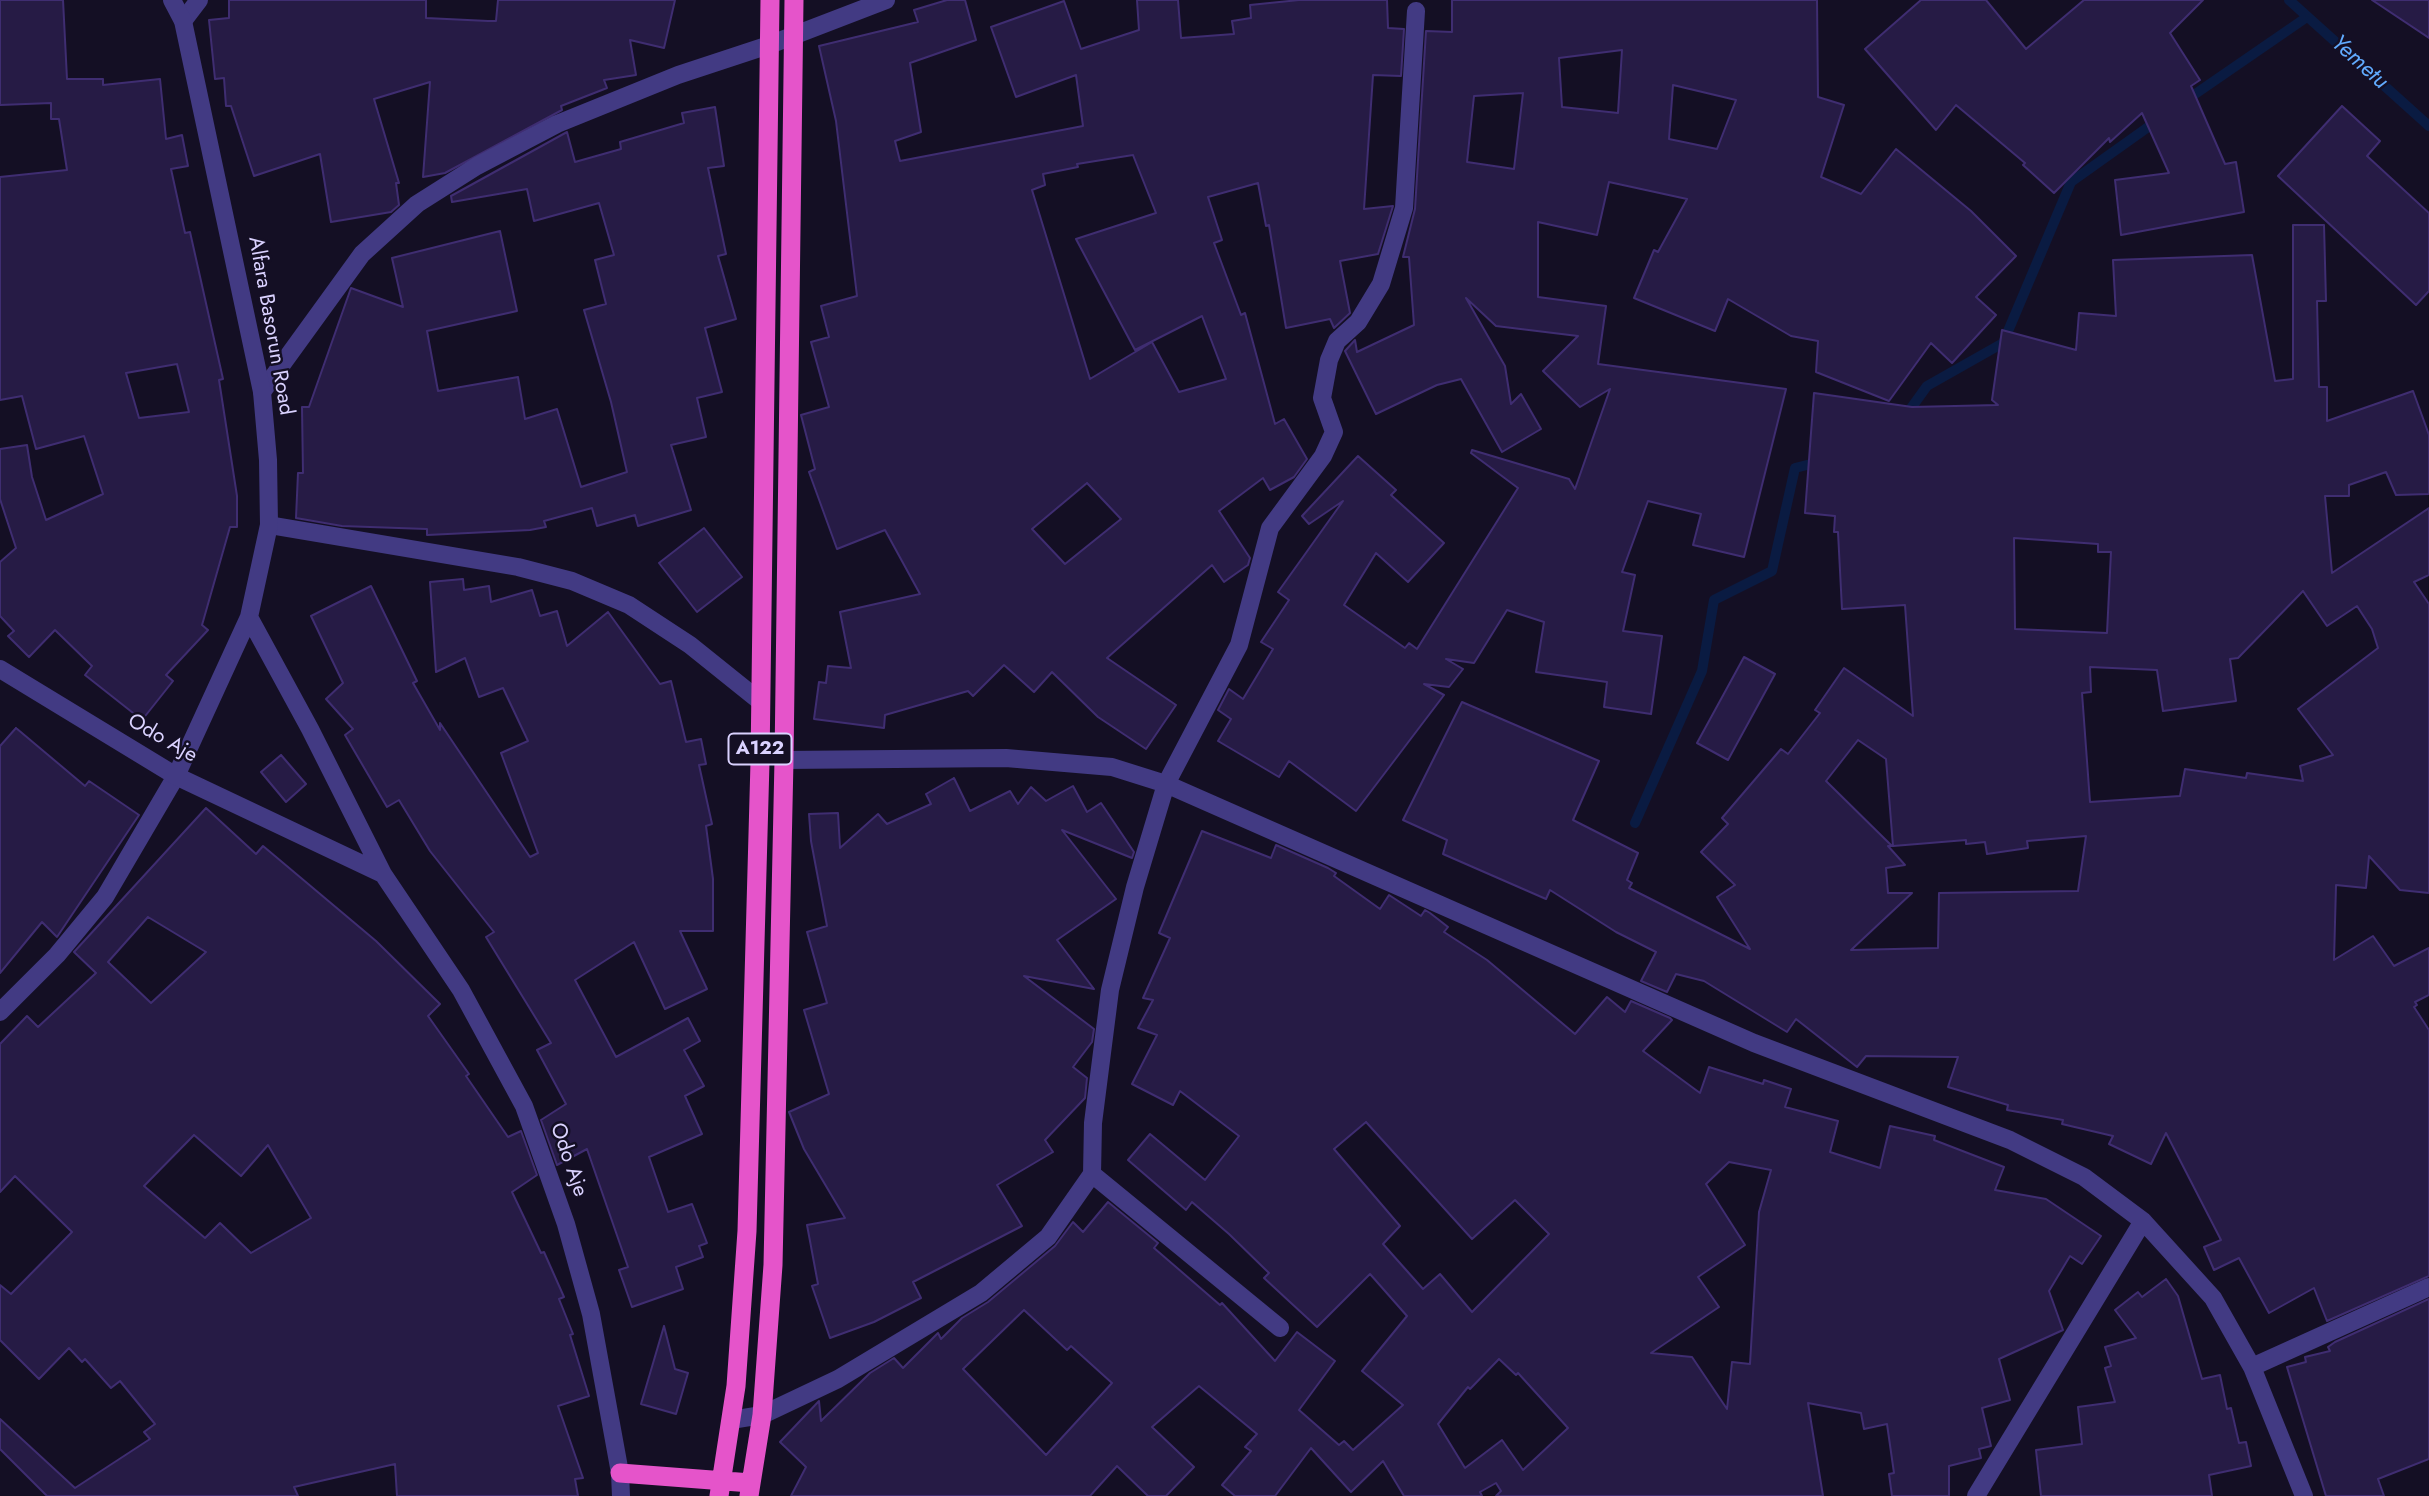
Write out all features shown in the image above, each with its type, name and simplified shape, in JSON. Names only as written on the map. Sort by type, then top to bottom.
[{"type":"highway","name":"A122","points":[[720,1488],[732,1420],[742,1324],[747,1231],[761,702],[770,0]]},
{"type":"highway","name":"A122","points":[[750,1490],[762,1415],[774,1265],[794,0]]},
{"type":"highway","points":[[620,1473],[750,1490]]},
{"type":"street","name":"Alfara Basorun Road","points":[[0,1012],[57,955],[105,897],[176,776],[248,617],[269,525],[268,460],[262,392],[183,21],[172,0]]},
{"type":"street","points":[[183,21],[199,0]]},
{"type":"street","points":[[262,392],[362,254],[417,204],[477,166],[557,124],[678,75],[794,36],[886,0]]},
{"type":"street","points":[[732,1420],[762,1415],[838,1379],[981,1293],[1048,1237],[1093,1174],[1093,1124],[1110,989],[1135,887],[1166,784],[1239,645],[1270,528],[1322,456],[1334,432],[1322,398],[1329,360],[1337,341],[1358,322],[1381,284],[1404,208],[1416,10]]},
{"type":"street","points":[[269,525],[518,567],[572,581],[639,612],[690,645],[761,702]]},
{"type":"street","name":"Odo Aje","points":[[248,617],[310,729],[383,874],[461,990],[524,1106],[566,1223],[592,1314],[620,1473],[621,1496]]},
{"type":"street","name":"Odo Aje","points":[[0,669],[176,776],[383,874]]},
{"type":"street","points":[[784,761],[1006,758],[1112,767],[1166,784],[1754,1043],[2010,1140],[2084,1177],[2143,1222],[2213,1298],[2252,1367],[2304,1496]]},
{"type":"street","points":[[1093,1174],[1280,1328]]},
{"type":"street","points":[[1976,1496],[2143,1222]]},
{"type":"street","points":[[2252,1367],[2429,1287]]},
{"type":"building","points":[[0,0],[63,0],[67,79],[103,79],[103,85],[160,79],[166,139],[182,135],[188,166],[171,169],[185,233],[190,232],[223,379],[219,380],[237,496],[237,527],[230,527],[202,625],[208,630],[166,675],[173,681],[142,720],[85,675],[92,666],[55,630],[29,657],[8,636],[14,631],[0,616],[0,562],[16,548],[0,499],[0,449],[27,445],[32,477],[46,520],[103,494],[84,436],[36,449],[22,396],[0,400],[0,177],[67,170],[59,119],[51,119],[51,103],[0,105]],"holes":[[[177,364],[189,412],[139,418],[126,373]]]},
{"type":"building","points":[[229,0],[426,0],[426,18],[496,21],[498,0],[675,0],[664,48],[630,40],[636,75],[604,80],[607,88],[561,106],[562,110],[445,173],[423,177],[430,82],[374,99],[399,183],[396,183],[399,205],[391,212],[331,222],[320,154],[254,176],[231,106],[226,106],[224,78],[215,79],[209,20],[229,18]]},
{"type":"building","points":[[947,0],[965,0],[976,40],[910,63],[921,132],[895,141],[900,161],[1083,126],[1076,75],[1016,97],[991,27],[1064,1],[1081,49],[1139,30],[1137,0],[1178,0],[1181,38],[1234,34],[1232,21],[1251,18],[1250,5],[1299,0],[1387,0],[1388,28],[1404,29],[1401,76],[1373,75],[1364,209],[1393,206],[1378,254],[1340,261],[1350,313],[1334,328],[1330,319],[1286,328],[1269,225],[1266,226],[1258,183],[1208,197],[1222,240],[1214,243],[1241,315],[1245,313],[1275,424],[1284,419],[1307,459],[1294,477],[1270,490],[1263,478],[1219,511],[1250,558],[1248,565],[1224,582],[1212,565],[1107,658],[1176,705],[1146,749],[1098,717],[1052,672],[1034,692],[1004,665],[973,696],[968,691],[885,715],[884,728],[814,719],[819,682],[826,683],[828,666],[851,668],[840,612],[920,594],[885,530],[837,549],[809,472],[815,469],[801,415],[829,407],[811,342],[829,337],[821,306],[857,296],[836,121],[819,46],[918,22],[914,10]],"holes":[[[1133,155],[1156,213],[1076,239],[1135,350],[1202,316],[1226,379],[1179,392],[1152,342],[1090,379],[1032,190],[1045,185],[1043,174],[1078,167],[1077,164]],[[1087,483],[1121,519],[1065,564],[1032,529]]]},
{"type":"building","points":[[1452,0],[1817,0],[1818,97],[1844,105],[1821,177],[1861,194],[1896,149],[1971,211],[2016,256],[1976,297],[1996,315],[1952,363],[1931,343],[1889,401],[1816,372],[1818,341],[1791,336],[1728,299],[1715,331],[1634,298],[1654,250],[1658,252],[1687,199],[1609,182],[1597,235],[1538,222],[1538,297],[1606,306],[1598,364],[1786,389],[1744,557],[1693,545],[1701,514],[1648,501],[1622,572],[1635,575],[1623,631],[1662,636],[1651,714],[1604,707],[1607,682],[1536,672],[1544,622],[1507,610],[1474,663],[1446,659],[1463,669],[1449,687],[1424,684],[1444,695],[1356,811],[1289,761],[1279,777],[1218,741],[1231,719],[1218,710],[1229,689],[1243,699],[1273,649],[1261,642],[1289,600],[1278,592],[1343,501],[1309,524],[1302,516],[1358,456],[1396,490],[1391,495],[1444,543],[1408,582],[1376,553],[1344,605],[1405,648],[1409,643],[1417,649],[1518,488],[1471,453],[1472,450],[1569,479],[1575,489],[1610,389],[1580,407],[1543,371],[1578,336],[1496,326],[1466,298],[1505,366],[1511,404],[1521,394],[1541,429],[1502,452],[1461,379],[1437,385],[1376,414],[1345,351],[1355,340],[1357,352],[1414,325],[1409,257],[1403,257],[1415,209],[1426,31],[1452,32]],"holes":[[[1622,50],[1618,113],[1562,107],[1559,58]],[[1673,85],[1736,100],[1717,149],[1669,139]],[[1523,93],[1514,169],[1467,162],[1474,96]]]},
{"type":"building","points":[[1921,0],[1986,0],[2026,49],[2084,0],[2203,0],[2170,33],[2200,80],[2191,86],[2225,164],[2236,162],[2244,212],[2121,235],[2115,180],[2169,173],[2142,113],[2110,142],[2109,138],[2054,193],[2023,165],[2025,163],[1956,105],[1936,130],[1865,49]]},
{"type":"building","points":[[2372,0],[2429,0],[2429,38]]},
{"type":"building","points":[[2342,106],[2380,141],[2367,156],[2429,213],[2429,291],[2416,305],[2278,176]]},
{"type":"building","points":[[715,107],[724,166],[708,168],[726,254],[718,256],[736,319],[705,328],[722,392],[697,398],[706,437],[671,445],[691,510],[638,526],[635,515],[597,526],[592,508],[544,521],[546,527],[530,530],[427,535],[427,529],[342,526],[296,518],[298,473],[303,473],[302,407],[309,407],[351,288],[403,307],[392,258],[500,231],[517,311],[427,331],[438,391],[518,377],[525,419],[557,409],[581,487],[627,472],[611,402],[584,310],[606,304],[595,260],[614,255],[599,203],[534,221],[527,189],[452,202],[451,196],[567,132],[575,162],[621,149],[620,142],[684,123],[682,113]]},
{"type":"building","points":[[2293,225],[2324,225],[2326,301],[2317,301],[2319,387],[2327,387],[2327,421],[2413,391],[2429,435],[2429,494],[2396,495],[2386,472],[2349,485],[2349,496],[2325,496],[2332,573],[2429,508],[2429,575],[2414,582],[2429,604],[2429,893],[2400,890],[2369,856],[2366,888],[2336,885],[2334,960],[2373,936],[2394,966],[2429,948],[2429,995],[2415,1002],[2417,1005],[2414,1007],[2429,1030],[2429,1276],[2327,1321],[2314,1288],[2269,1313],[2239,1258],[2214,1270],[2204,1247],[2221,1240],[2166,1133],[2151,1164],[2109,1144],[2113,1136],[2062,1124],[2063,1120],[2007,1110],[2008,1105],[1948,1087],[1958,1057],[1866,1056],[1857,1067],[1796,1019],[1787,1032],[1704,981],[1676,974],[1667,992],[1641,981],[1656,952],[1616,932],[1550,890],[1546,899],[1443,854],[1447,840],[1403,820],[1462,702],[1599,761],[1573,820],[1638,853],[1627,880],[1632,883],[1629,888],[1750,949],[1717,897],[1735,885],[1701,852],[1728,824],[1722,818],[1781,749],[1788,754],[1820,713],[1815,710],[1844,668],[1913,716],[1905,605],[1842,609],[1838,532],[1834,532],[1835,516],[1805,513],[1814,393],[1912,407],[1998,405],[1992,400],[2002,330],[2076,350],[2079,313],[2116,316],[2113,260],[2252,255],[2275,381],[2293,379]],"holes":[[[2014,538],[2098,544],[2098,552],[2111,552],[2107,633],[2015,629]],[[2303,591],[2327,626],[2357,606],[2372,629],[2378,648],[2298,709],[2333,755],[2300,766],[2303,781],[2247,773],[2246,778],[2185,769],[2180,796],[2090,802],[2082,693],[2091,692],[2090,667],[2157,670],[2163,711],[2236,701],[2230,659],[2238,658]],[[1858,740],[1886,759],[1893,846],[1966,840],[1966,844],[1985,842],[1987,854],[2028,848],[2027,841],[2086,836],[2078,891],[1939,893],[1938,948],[1851,950],[1912,893],[1888,893],[1886,868],[1905,865],[1888,846],[1892,846],[1826,781]]]},
{"type":"building","points":[[704,528],[742,577],[697,612],[659,563]]},
{"type":"building","points":[[463,579],[464,590],[489,586],[491,602],[532,590],[540,616],[557,611],[567,646],[608,612],[660,684],[671,681],[686,742],[701,739],[706,764],[699,765],[712,824],[706,826],[713,879],[713,931],[680,931],[707,989],[665,1009],[634,942],[575,980],[616,1057],[688,1018],[700,1041],[684,1050],[704,1086],[685,1096],[702,1134],[649,1157],[668,1212],[692,1204],[707,1243],[699,1246],[703,1257],[676,1267],[683,1289],[632,1307],[619,1270],[628,1267],[587,1149],[557,1165],[541,1120],[566,1104],[537,1050],[551,1043],[486,937],[494,932],[430,851],[399,800],[387,807],[345,735],[353,729],[326,699],[343,683],[311,616],[371,586],[417,681],[413,683],[440,730],[440,723],[530,857],[538,853],[501,753],[528,741],[503,688],[479,697],[465,658],[436,672],[430,582]]},
{"type":"building","points":[[1744,657],[1775,674],[1728,760],[1697,743]]},
{"type":"building","points":[[16,728],[85,786],[89,781],[139,815],[57,937],[42,922],[0,973],[0,746]]},
{"type":"building","points":[[281,755],[306,784],[286,802],[261,772]]},
{"type":"building","points":[[954,778],[970,811],[1010,791],[1018,804],[1031,787],[1046,801],[1073,786],[1087,812],[1101,803],[1134,852],[1132,858],[1062,830],[1116,899],[1057,940],[1094,989],[1024,976],[1094,1029],[1092,1042],[1073,1067],[1087,1078],[1085,1098],[1045,1140],[1053,1152],[997,1185],[1022,1226],[913,1282],[921,1298],[874,1322],[830,1338],[812,1286],[818,1284],[807,1225],[845,1218],[804,1149],[789,1112],[829,1094],[804,1010],[827,1003],[807,932],[827,926],[811,841],[809,814],[838,813],[840,848],[878,814],[887,824],[931,804],[926,794]]},
{"type":"building","points":[[206,808],[256,854],[263,846],[376,941],[440,1004],[428,1016],[469,1074],[466,1076],[508,1137],[521,1131],[537,1175],[512,1192],[564,1297],[559,1299],[573,1334],[570,1335],[589,1396],[558,1406],[583,1478],[575,1479],[578,1496],[397,1496],[395,1464],[294,1487],[298,1496],[47,1496],[0,1449],[0,1419],[75,1488],[150,1439],[144,1432],[155,1424],[120,1381],[111,1388],[85,1359],[82,1362],[69,1348],[39,1379],[0,1340],[0,1285],[11,1294],[72,1232],[15,1176],[0,1192],[0,1044],[27,1016],[38,1027],[96,973],[74,952]],"holes":[[[148,917],[206,952],[151,1003],[108,962]],[[194,1135],[241,1176],[268,1145],[311,1218],[251,1253],[220,1223],[205,1238],[144,1186]]]},
{"type":"building","points":[[1202,831],[1271,858],[1276,845],[1328,868],[1336,873],[1334,876],[1380,909],[1389,895],[1421,916],[1425,910],[1430,913],[1448,927],[1444,932],[1487,960],[1575,1034],[1607,997],[1625,1012],[1631,1001],[1672,1020],[1643,1051],[1700,1093],[1709,1067],[1763,1084],[1764,1080],[1791,1089],[1785,1107],[1838,1121],[1830,1152],[1880,1168],[1890,1126],[1935,1136],[1934,1140],[2004,1167],[1995,1190],[2046,1199],[2101,1236],[2082,1264],[2070,1256],[2049,1291],[2063,1330],[1999,1359],[2010,1400],[1982,1408],[1991,1446],[1979,1449],[1981,1458],[1949,1466],[1949,1496],[1892,1496],[1889,1474],[1894,1473],[1887,1424],[1864,1429],[1861,1413],[1808,1403],[1823,1496],[1496,1496],[1501,1491],[1496,1483],[1480,1492],[1482,1496],[1404,1496],[1383,1461],[1351,1492],[1311,1448],[1275,1496],[1235,1496],[1222,1485],[1251,1451],[1245,1447],[1257,1434],[1199,1386],[1152,1427],[1194,1467],[1166,1496],[1148,1496],[1117,1466],[1090,1496],[791,1496],[806,1467],[780,1442],[819,1401],[821,1421],[870,1373],[894,1358],[903,1368],[938,1333],[941,1339],[962,1318],[988,1302],[1055,1246],[1073,1222],[1083,1232],[1108,1202],[1158,1243],[1154,1248],[1220,1305],[1222,1303],[1275,1361],[1297,1332],[1335,1361],[1299,1410],[1339,1445],[1344,1441],[1353,1450],[1403,1405],[1362,1371],[1407,1316],[1370,1274],[1317,1327],[1264,1278],[1269,1273],[1229,1234],[1192,1202],[1186,1210],[1128,1160],[1150,1134],[1205,1180],[1239,1136],[1180,1091],[1173,1105],[1132,1084],[1157,1035],[1138,1028],[1153,1000],[1143,998],[1170,938],[1159,933]],"holes":[[[1366,1122],[1472,1239],[1515,1200],[1549,1234],[1472,1312],[1440,1274],[1423,1289],[1383,1244],[1400,1226],[1334,1149]],[[1729,1162],[1771,1170],[1759,1212],[1750,1364],[1732,1362],[1727,1409],[1692,1357],[1651,1353],[1719,1307],[1698,1277],[1745,1245],[1706,1184]],[[1024,1310],[1067,1350],[1071,1346],[1112,1383],[1046,1455],[963,1369]],[[1499,1359],[1516,1375],[1518,1373],[1568,1428],[1523,1470],[1502,1440],[1465,1468],[1438,1424],[1468,1387],[1470,1389]]]},
{"type":"building","points":[[2166,1279],[2178,1296],[2202,1379],[2220,1375],[2227,1409],[2231,1408],[2239,1443],[2246,1442],[2251,1466],[2209,1475],[2212,1496],[2041,1496],[2036,1450],[2082,1444],[2078,1407],[2115,1402],[2105,1368],[2111,1366],[2105,1347],[2136,1338],[2115,1310],[2138,1292],[2142,1297]]},
{"type":"building","points":[[2429,1299],[2429,1459],[2378,1479],[2384,1496],[2326,1496],[2287,1367],[2306,1362],[2305,1357],[2330,1351],[2328,1347],[2335,1342]]},
{"type":"building","points":[[664,1326],[675,1369],[688,1373],[676,1414],[641,1404]]},
{"type":"waterway","name":"Yemetu","points":[[2289,0],[2429,126]]},
{"type":"waterway","points":[[2185,101],[2307,17]]},
{"type":"waterway","points":[[1904,418],[1927,386],[2003,343],[2071,182],[2158,120]]},
{"type":"waterway","points":[[1635,823],[1702,671],[1714,600],[1772,571],[1795,468],[1819,462]]}]
